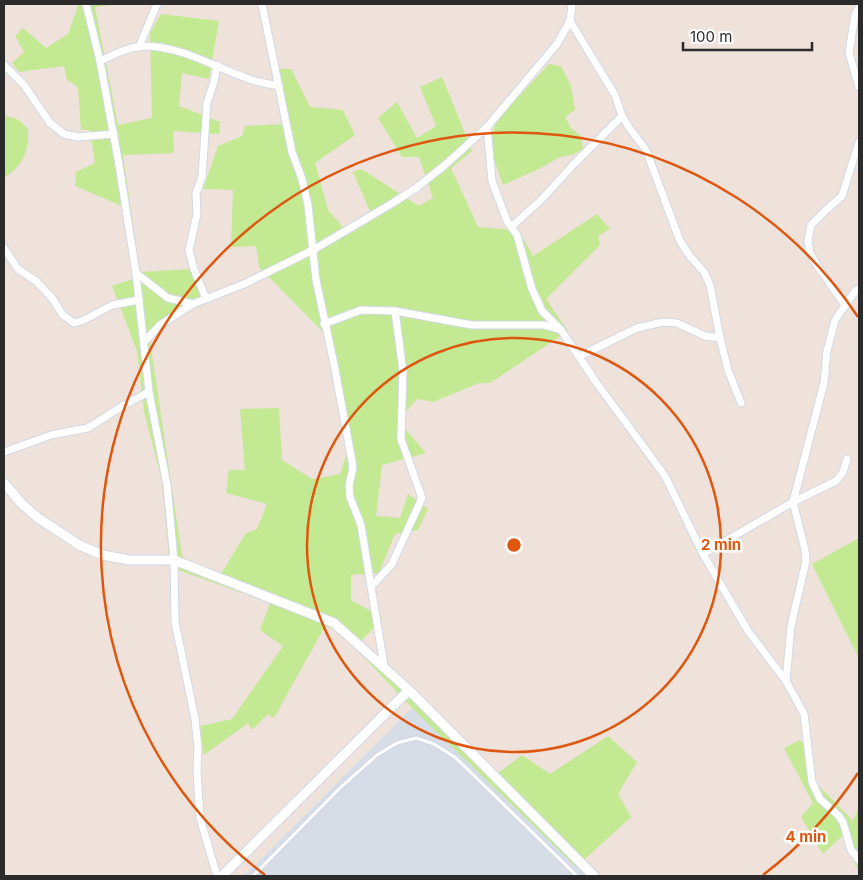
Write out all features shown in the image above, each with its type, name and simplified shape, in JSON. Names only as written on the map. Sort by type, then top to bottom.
[{"type":"street","points":[[86,4],[100,61],[114,134],[136,273],[149,392],[167,485],[174,560],[175,622],[195,718],[198,748],[196,771],[200,818],[217,876]]},
{"type":"street","points":[[139,47],[157,4]]},
{"type":"street","points":[[262,4],[292,152],[302,179],[308,205],[316,280],[353,467],[350,497],[360,525],[384,666]]},
{"type":"street","points":[[144,342],[160,325],[193,304],[244,284],[313,250],[416,188],[487,127],[557,44],[570,21],[572,4]]},
{"type":"street","points":[[859,7],[854,14],[849,53],[859,87]]},
{"type":"street","points":[[570,21],[615,95],[622,116],[646,150],[680,241],[708,279],[728,370],[741,403]]},
{"type":"street","points":[[100,61],[119,52],[146,47],[177,52],[217,65],[253,80],[279,86]]},
{"type":"street","points":[[4,65],[24,85],[50,123],[64,134],[78,137],[114,134]]},
{"type":"street","points":[[206,299],[189,250],[196,214],[196,193],[202,177],[208,103],[217,65]]},
{"type":"street","points":[[511,227],[542,199],[622,116]]},
{"type":"street","points":[[487,127],[492,181],[511,227],[517,235],[532,289],[542,311],[561,330],[596,382],[665,476],[703,554],[748,631],[786,681],[804,714],[812,782],[820,800],[838,815],[843,822],[851,850],[859,860]]},
{"type":"street","points":[[845,305],[810,253],[808,240],[811,226],[842,196],[859,142]]},
{"type":"street","points":[[4,248],[18,269],[36,281],[52,298],[63,315],[74,323],[84,320],[112,305],[139,300]]},
{"type":"street","points":[[136,273],[168,298],[193,304]]},
{"type":"street","points":[[786,681],[791,626],[806,561],[793,502],[824,384],[827,351],[835,320],[856,290],[859,289]]},
{"type":"street","points":[[324,324],[361,310],[395,311],[472,325],[544,324],[561,330]]},
{"type":"street","points":[[371,587],[392,564],[422,498],[401,439],[403,371],[395,311]]},
{"type":"street","points":[[580,356],[637,328],[663,322],[677,323],[705,336],[720,338]]},
{"type":"street","points":[[4,452],[51,435],[88,428],[124,405],[149,392]]},
{"type":"street","points":[[703,554],[793,502],[836,481],[844,472],[848,459]]},
{"type":"street","points":[[4,483],[22,504],[38,518],[82,546],[103,555],[129,560],[174,560],[334,623],[410,690],[594,876]]},
{"type":"street","points":[[222,876],[410,690]]},
{"type":"lane","points":[[253,876],[376,754],[397,743],[416,738],[434,744],[456,758],[577,876]]},
{"type":"shaded area","points":[[412,708],[430,723],[586,876],[244,876]]},
{"type":"green space","points":[[79,4],[117,4],[95,7],[118,125],[152,118],[150,33],[161,14],[219,21],[209,79],[182,73],[179,106],[220,122],[219,134],[173,131],[174,153],[123,155],[140,272],[193,269],[206,304],[176,316],[150,341],[182,556],[202,569],[221,574],[246,533],[257,529],[267,504],[226,493],[229,470],[245,470],[240,409],[279,408],[282,460],[312,479],[340,474],[352,439],[325,334],[259,267],[256,246],[231,247],[233,190],[203,189],[218,146],[242,136],[245,126],[290,124],[279,69],[291,69],[310,107],[343,110],[355,135],[315,163],[328,210],[349,234],[373,218],[353,172],[361,169],[419,206],[433,198],[419,157],[402,157],[378,118],[397,102],[417,138],[436,126],[420,87],[442,77],[472,151],[451,168],[478,227],[519,231],[533,256],[597,214],[610,229],[598,236],[600,245],[546,299],[568,331],[490,383],[479,383],[433,402],[417,399],[398,421],[426,453],[382,465],[376,516],[400,518],[408,494],[428,509],[418,530],[395,534],[379,573],[351,575],[351,600],[383,618],[361,641],[497,774],[522,755],[550,774],[608,736],[637,762],[618,794],[631,817],[576,867],[412,708],[339,631],[325,626],[274,718],[268,714],[252,730],[248,723],[204,755],[200,726],[232,719],[283,646],[260,630],[270,603],[170,567],[162,481],[144,412],[137,351],[112,286],[133,279],[122,206],[75,186],[76,172],[95,163],[90,130],[81,130],[78,87],[67,80],[64,66],[19,72],[12,63],[24,52],[15,36],[23,28],[46,48],[68,34]]},
{"type":"green space","points":[[549,64],[561,66],[571,86],[575,110],[565,117],[571,128],[581,136],[583,149],[572,155],[560,157],[537,170],[503,185],[494,160],[492,134],[496,121]]},
{"type":"green space","points":[[4,115],[19,120],[28,129],[28,138],[26,152],[20,163],[4,178]]},
{"type":"green space","points":[[859,538],[859,659],[812,564]]},
{"type":"green space","points":[[800,740],[811,752],[815,782],[853,821],[859,806],[859,872],[842,836],[823,854],[801,817],[813,803],[784,748]]}]
